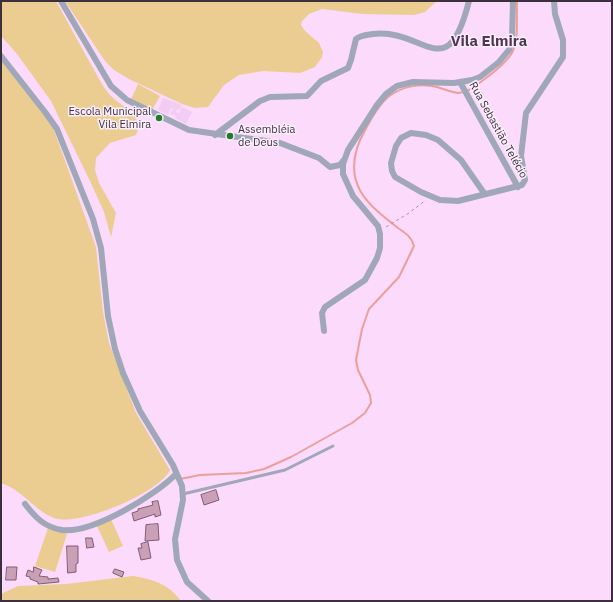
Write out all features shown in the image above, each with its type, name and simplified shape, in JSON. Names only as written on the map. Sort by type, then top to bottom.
[{"type":"street","points":[[61,1],[111,86],[136,105],[175,124],[198,132],[280,143],[319,158],[327,166],[344,178]]},
{"type":"street","points":[[215,135],[260,101],[279,96],[307,96],[324,80],[345,71],[351,63],[356,39],[361,36],[390,33],[401,36],[428,48],[450,46],[459,33],[469,1]]},
{"type":"street","points":[[324,331],[322,313],[324,308],[359,285],[368,276],[379,252],[380,230],[376,222],[353,196],[344,178],[342,169],[344,160],[351,147],[377,105],[386,94],[397,86],[413,82],[460,82],[480,77],[495,66],[506,54],[513,35],[513,1]]},
{"type":"street","points":[[484,193],[460,160],[445,145],[420,133],[404,136],[399,140],[393,153],[391,163],[393,174],[402,182],[430,197],[451,202],[464,200],[484,193],[518,187],[523,184],[524,180],[521,156],[528,109],[563,57],[563,40],[555,14],[554,1]]},
{"type":"street","points":[[1,56],[45,112],[60,136],[68,155],[98,235],[108,316],[115,349],[123,373],[140,411],[176,474],[183,494],[175,532],[176,556],[187,582],[208,601]]},
{"type":"street","name":"Rua Sebastião Telécio","points":[[460,82],[518,187]]},
{"type":"street","points":[[327,166],[338,165],[344,160]]},
{"type":"street","points":[[25,504],[37,518],[50,526],[67,530],[78,528],[107,518],[139,503],[176,474]]},
{"type":"lane","points":[[183,494],[285,470],[333,446]]},
{"type":"path","points":[[380,230],[409,213],[430,197]]},
{"type":"shaded area","points":[[1,1],[56,1],[104,87],[114,99],[135,117],[138,122],[136,135],[110,143],[96,158],[95,170],[99,183],[116,213],[111,237],[104,212],[51,101],[17,54],[1,36]]},
{"type":"shaded area","points":[[65,1],[437,1],[425,12],[414,15],[363,14],[322,9],[309,14],[302,21],[301,25],[305,31],[319,43],[323,52],[322,57],[315,67],[300,73],[263,71],[239,75],[224,85],[208,107],[195,108],[182,104],[129,79],[114,70],[105,61]]},
{"type":"shaded area","points":[[1,61],[40,109],[54,130],[96,247],[103,312],[109,343],[136,413],[170,470],[163,479],[135,498],[99,513],[81,518],[54,518],[47,515],[16,491],[1,483]]},
{"type":"shaded area","points":[[138,84],[160,96],[152,110],[131,99]]},
{"type":"shaded area","points":[[163,98],[182,105],[176,112],[179,113],[182,107],[192,112],[186,124],[175,118],[176,116],[170,114],[173,109],[171,108],[168,115],[158,110]]},
{"type":"shaded area","points":[[111,519],[123,546],[109,552],[97,526]]},
{"type":"shaded area","points":[[48,528],[67,534],[55,572],[35,566]]},
{"type":"shaded area","points":[[133,576],[166,586],[181,601],[1,601],[1,594],[18,586],[66,584]]},
{"type":"building","points":[[216,490],[219,500],[204,505],[201,495]]},
{"type":"building","points":[[158,501],[161,515],[155,517],[155,514],[134,521],[132,513],[138,511],[138,509],[153,505],[152,502]]},
{"type":"building","points":[[158,524],[159,540],[145,541],[146,525]]},
{"type":"building","points":[[86,538],[92,538],[94,547],[87,548]]},
{"type":"building","points":[[148,542],[151,558],[141,560],[138,548],[142,548],[141,544]]},
{"type":"building","points":[[67,546],[78,546],[78,563],[76,564],[76,572],[68,573]]},
{"type":"building","points":[[7,567],[17,567],[16,580],[6,580]]},
{"type":"building","points":[[34,567],[42,570],[39,576],[48,577],[48,579],[58,578],[59,582],[38,584],[38,582],[26,576],[28,570],[33,572]]},
{"type":"building","points":[[115,569],[124,572],[122,577],[113,573]]},
{"type":"waterway","points":[[180,479],[200,475],[246,473],[264,469],[291,457],[352,423],[365,413],[371,403],[370,395],[358,370],[356,360],[362,329],[369,309],[399,277],[414,246],[412,240],[376,210],[361,192],[356,181],[354,169],[355,155],[360,140],[372,117],[380,106],[393,93],[411,86],[424,85],[437,87],[455,93],[461,93],[468,91],[495,71],[511,55],[514,47],[517,29],[517,1]]},
{"type":"place","name":"Escola Municipal Vila Elmira","points":[[159,118]]},
{"type":"place","name":"Assembléia de Deus","points":[[230,136]]},
{"type":"district","name":"Vila Elmira","points":[[489,42]]}]
